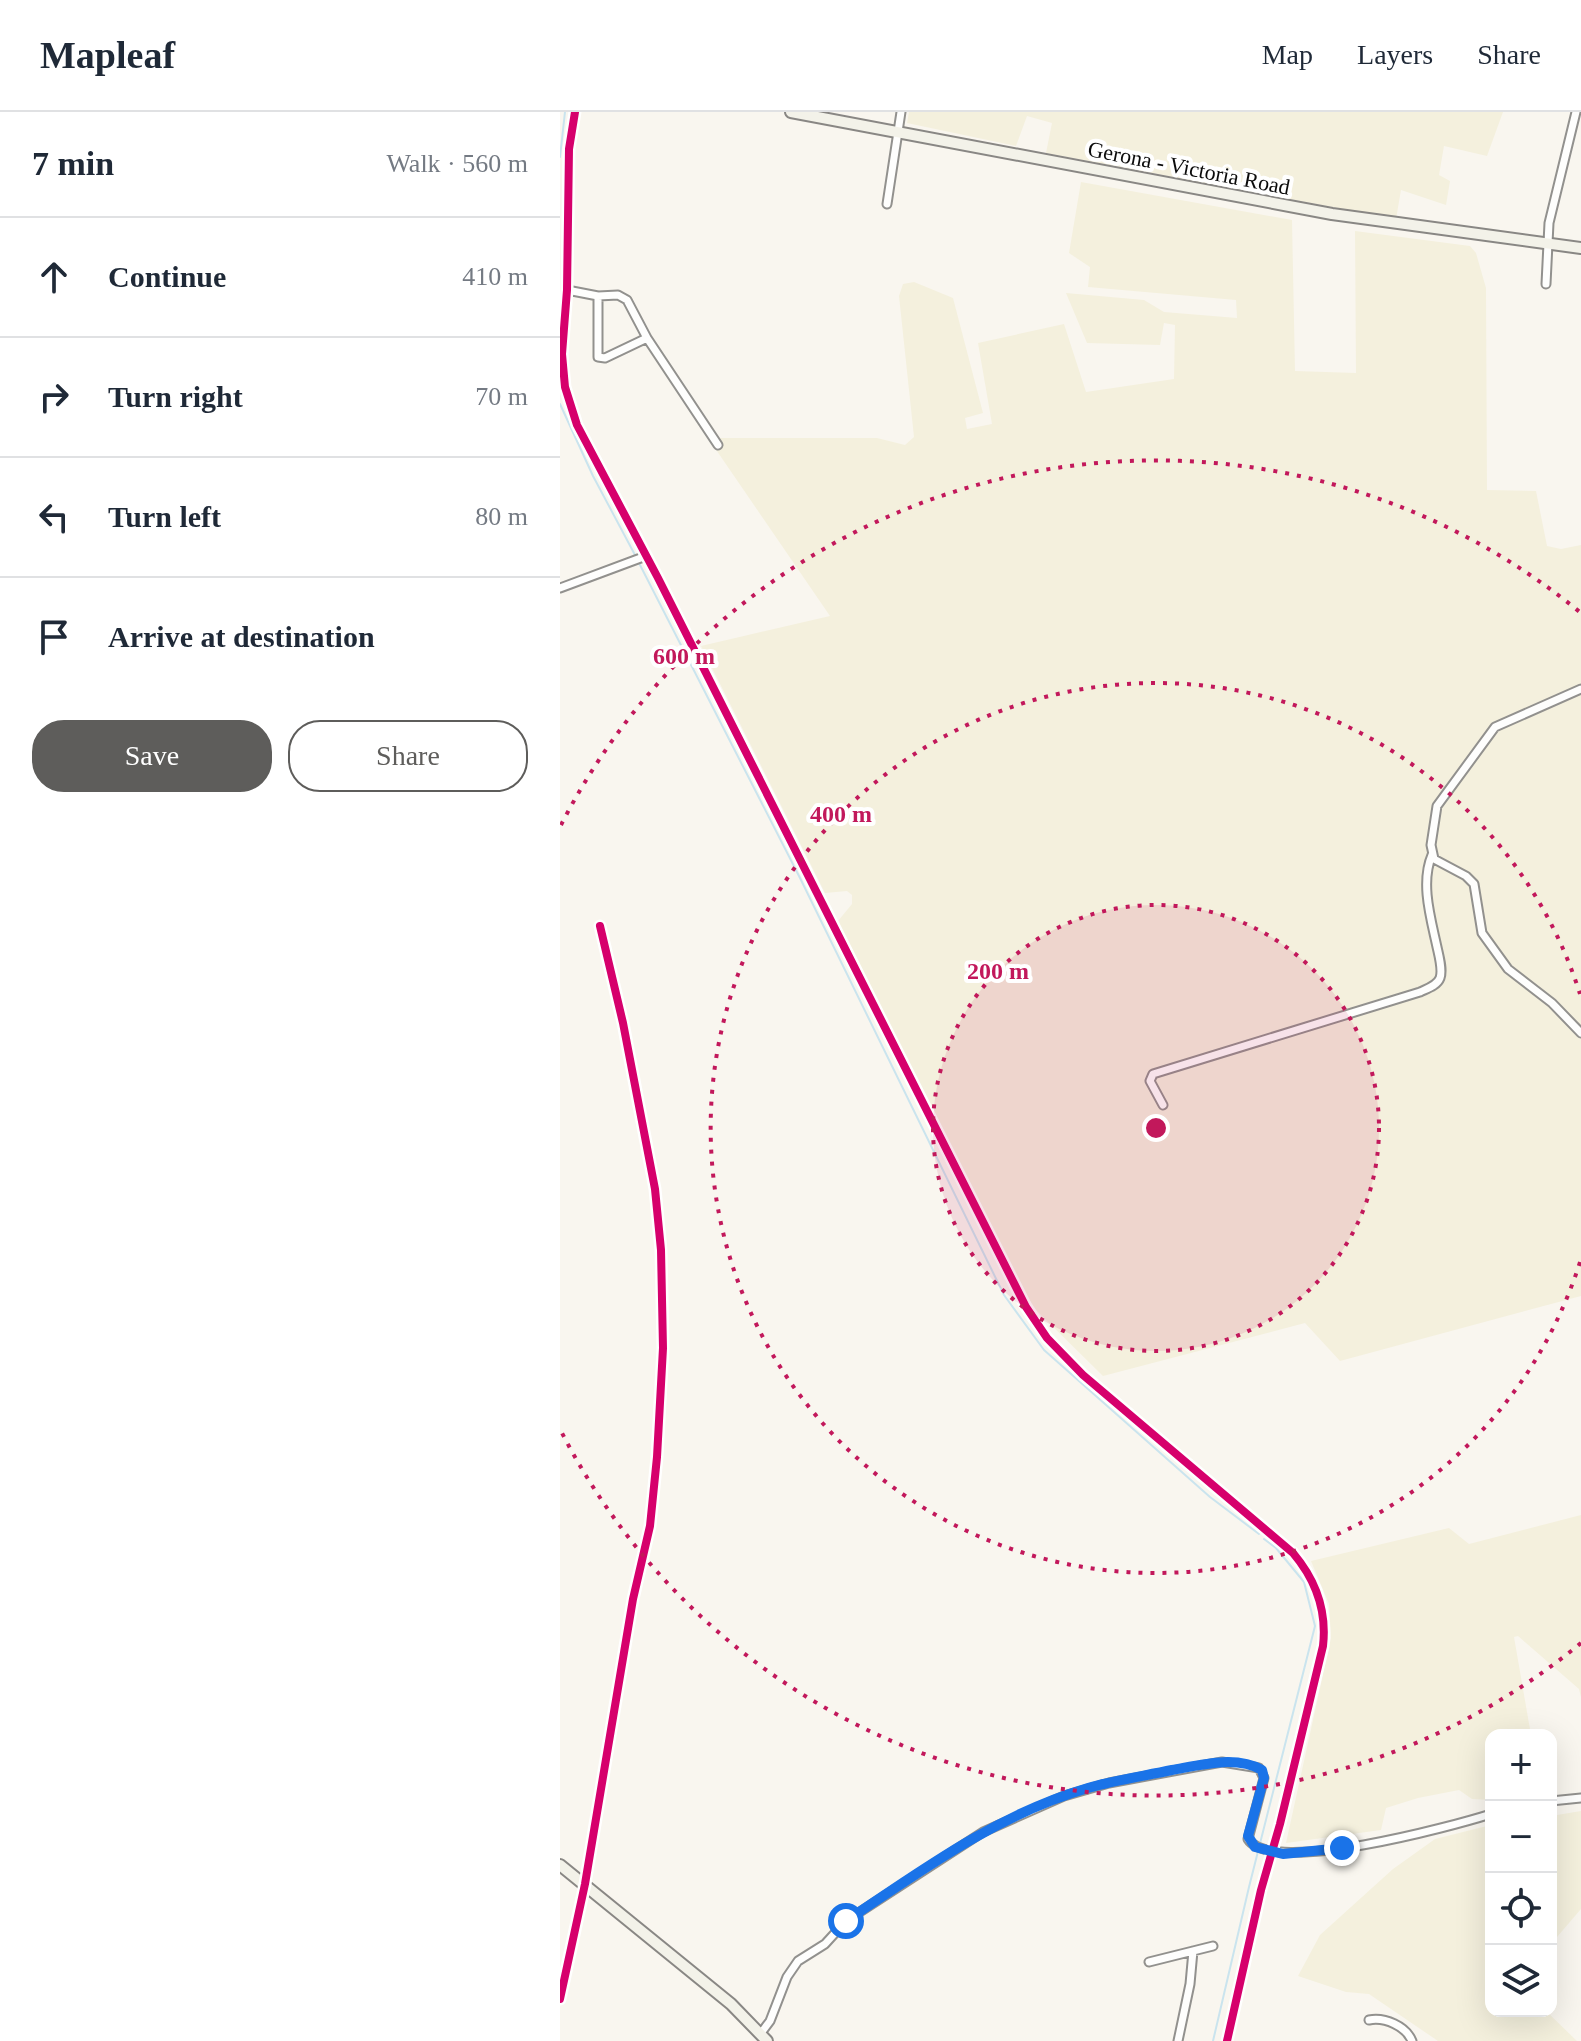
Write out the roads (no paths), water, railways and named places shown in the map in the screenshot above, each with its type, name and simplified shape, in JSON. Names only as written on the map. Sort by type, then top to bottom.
[{"type":"main road","name":"Gerona - Victoria Road","points":[[791,112],[853,117],[897,131],[1332,214],[1581,248]]},
{"type":"main road","points":[[560,1865],[731,2004],[764,2037]]},
{"type":"street","points":[[575,112],[569,149],[567,290],[562,354],[565,387],[577,425],[646,556],[1005,1271],[1033,1319],[1062,1356],[1083,1375],[1281,1542],[1300,1561],[1312,1581],[1324,1619],[1323,1646],[1269,1852],[1227,2041]]},
{"type":"street","points":[[887,204],[901,112]]},
{"type":"street","points":[[1546,284],[1552,206],[1576,112]]},
{"type":"street","points":[[567,290],[598,296],[618,295],[627,300],[647,338],[718,445]]},
{"type":"street","points":[[598,296],[598,357],[605,358],[647,338]]},
{"type":"street","points":[[560,588],[646,556]]},
{"type":"street","points":[[1163,1105],[1150,1081],[1153,1074],[1420,992],[1436,984],[1441,975],[1440,962],[1431,916],[1427,871],[1432,855],[1433,818],[1437,806],[1495,727],[1581,689]]},
{"type":"street","points":[[1432,855],[1474,884],[1482,933],[1508,969],[1552,1003],[1581,1033]]},
{"type":"street","points":[[560,1999],[585,1884],[633,1599],[650,1526],[663,1348],[655,1189],[631,1057],[600,926]]},
{"type":"street","points":[[764,2037],[792,1968],[805,1955],[825,1944],[846,1921],[969,1839],[1064,1796],[1109,1783],[1193,1766],[1222,1762],[1254,1766],[1262,1770],[1264,1778],[1248,1836],[1255,1847],[1293,1854],[1342,1848],[1485,1816]]},
{"type":"street","points":[[1557,1800],[1581,1798]]},
{"type":"street","points":[[1149,1962],[1213,1946]]},
{"type":"street","points":[[1178,2041],[1190,1984],[1193,1951]]},
{"type":"street","points":[[1369,2020],[1382,2019],[1406,2030],[1412,2041]]},
{"type":"waterway","points":[[560,157],[565,112]]},
{"type":"waterway","points":[[560,404],[593,476],[635,555]]},
{"type":"waterway","points":[[639,563],[800,878],[1004,1295],[1044,1350],[1210,1497],[1259,1534]]},
{"type":"waterway","points":[[1213,2041],[1315,1626],[1304,1582],[1276,1548],[1264,1539]]}]
